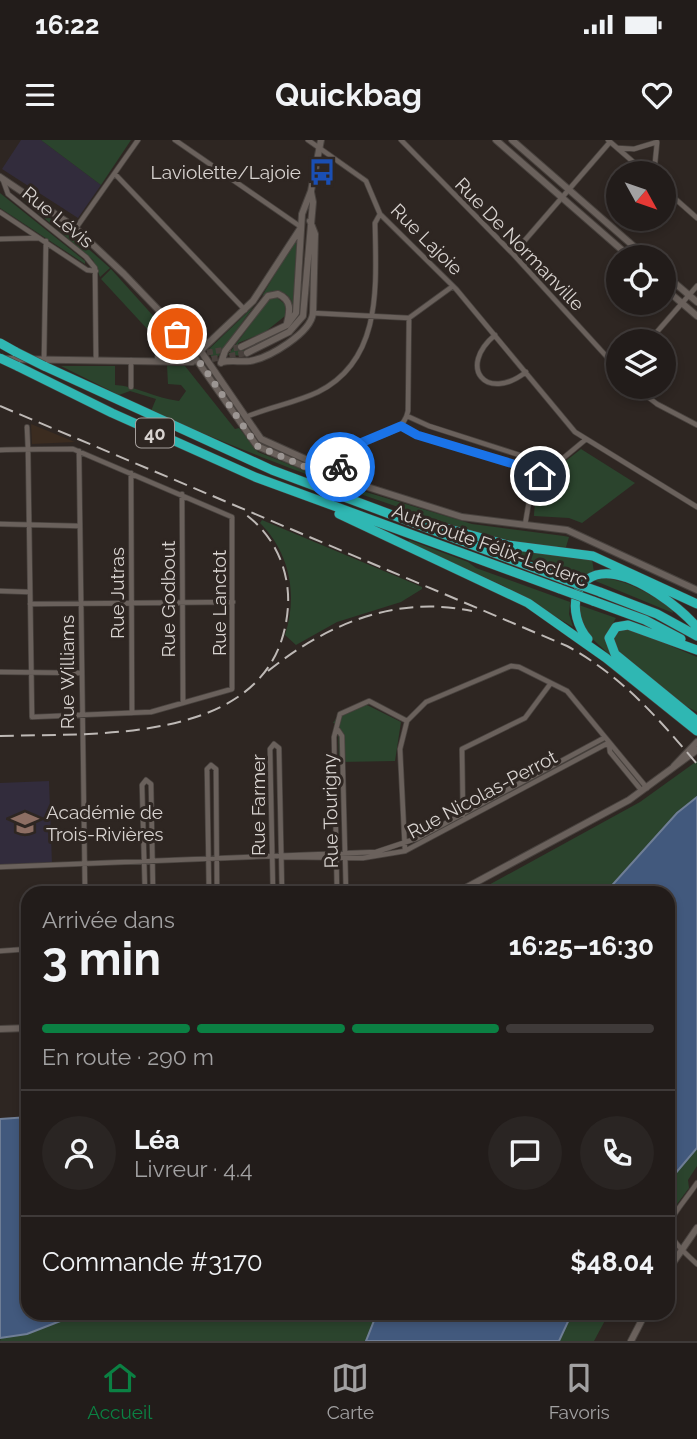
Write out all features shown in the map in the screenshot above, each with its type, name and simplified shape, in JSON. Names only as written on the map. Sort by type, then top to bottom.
[{"type":"highway","name":"Autoroute Félix-Leclerc","points":[[0,343],[208,443],[354,502],[657,614],[697,636]]},
{"type":"highway","name":"Autoroute Félix-Leclerc","points":[[0,358],[170,440],[296,493],[651,623],[697,650]]},
{"type":"highway","points":[[296,493],[516,596],[606,657],[697,732]]},
{"type":"highway","points":[[354,502],[504,544],[569,551],[598,558],[697,604]]},
{"type":"highway","points":[[606,657],[579,629],[573,612],[581,587],[600,575],[618,575],[640,585],[687,616],[697,627]]},
{"type":"highway","points":[[695,718],[615,654],[609,638],[616,627],[628,625],[697,650]]},
{"type":"street","points":[[76,228],[138,140]]},
{"type":"street","points":[[175,140],[301,227]]},
{"type":"street","name":"Rue Lajoie","points":[[308,140],[366,181],[380,214],[453,286],[571,429],[697,508]]},
{"type":"street","points":[[311,191],[305,201],[301,227],[298,307],[294,317],[287,325],[244,350],[289,332],[302,319],[311,191],[321,140]]},
{"type":"street","points":[[320,149],[328,140]]},
{"type":"street","name":"Rue De Normanville","points":[[401,140],[513,254],[606,356]]},
{"type":"street","points":[[512,140],[632,245]]},
{"type":"street","points":[[501,141],[615,245]]},
{"type":"street","points":[[513,254],[609,141],[632,161]]},
{"type":"street","points":[[616,147],[629,149],[658,141],[655,161]]},
{"type":"street","points":[[115,174],[245,311]]},
{"type":"street","points":[[1,178],[76,228],[170,322],[194,356],[211,371],[263,440],[334,472],[336,477]]},
{"type":"street","name":"Rue Lévis","points":[[1,178],[9,195],[88,259],[96,271],[96,359]]},
{"type":"street","points":[[676,199],[697,218]]},
{"type":"street","points":[[0,212],[87,270],[96,271]]},
{"type":"street","points":[[246,417],[311,395],[338,379],[360,352],[376,308],[376,223],[380,214]]},
{"type":"street","points":[[222,362],[253,361],[305,331],[313,313],[315,234],[310,221]]},
{"type":"street","points":[[0,358],[44,363],[194,356],[245,311],[301,227]]},
{"type":"street","points":[[0,240],[40,238]]},
{"type":"street","points":[[44,363],[46,241]]},
{"type":"street","points":[[676,284],[697,302]]},
{"type":"street","points":[[313,313],[410,317],[453,286]]},
{"type":"street","points":[[659,329],[697,286]]},
{"type":"street","points":[[211,371],[222,362],[225,351],[268,296],[278,294],[287,301],[290,309],[287,325]]},
{"type":"street","points":[[676,298],[697,316]]},
{"type":"street","points":[[306,459],[342,447],[349,448],[401,426],[407,416],[410,317]]},
{"type":"street","points":[[495,335],[477,355],[477,366],[482,377],[491,384],[503,386],[526,372]]},
{"type":"street","points":[[131,360],[131,387]]},
{"type":"street","points":[[211,371],[257,446],[331,478],[336,477],[456,515],[569,531],[697,590]]},
{"type":"street","points":[[651,399],[697,425]]},
{"type":"street","points":[[407,416],[429,426],[541,462],[549,469]]},
{"type":"street","points":[[401,426],[417,435],[530,469],[540,476]]},
{"type":"street","points":[[27,427],[32,718],[132,714],[183,703]]},
{"type":"street","points":[[525,526],[531,488],[540,476],[585,440]]},
{"type":"street","points":[[336,477],[349,448]]},
{"type":"street","points":[[0,450],[79,451],[182,494]]},
{"type":"street","name":"Rue Williams","points":[[79,451],[85,886]]},
{"type":"street","name":"Rue Jutras","points":[[131,473],[132,714]]},
{"type":"street","name":"Rue Lanctot","points":[[182,494],[232,517],[233,602],[233,688],[183,703]]},
{"type":"street","name":"Rue Godbout","points":[[182,494],[183,703]]},
{"type":"street","points":[[0,524],[80,526]]},
{"type":"street","points":[[0,591],[29,592]]},
{"type":"street","points":[[30,604],[233,602]]},
{"type":"street","points":[[404,848],[400,746],[407,721],[428,701],[511,666],[551,683],[574,698],[645,790]]},
{"type":"street","points":[[0,672],[81,673]]},
{"type":"street","points":[[464,820],[462,749],[525,718],[551,683]]},
{"type":"street","name":"Rue Tourigny","points":[[337,886],[334,737],[338,730],[340,714],[366,702],[375,703],[407,721]]},
{"type":"street","name":"Rue Tourigny","points":[[338,730],[342,737],[346,886]]},
{"type":"street","name":"Rue Nicolas-Perrot","points":[[404,848],[604,738]]},
{"type":"street","points":[[673,768],[697,741]]},
{"type":"street","name":"Rue Nicolas-Perrot","points":[[0,867],[280,856],[379,857],[464,820],[608,743]]},
{"type":"street","name":"Rue Farmer","points":[[273,886],[270,748],[274,744],[279,748],[282,886]]},
{"type":"street","points":[[469,886],[645,790],[697,750]]},
{"type":"street","points":[[209,886],[207,769],[211,765],[216,769],[218,886]]},
{"type":"street","points":[[145,886],[142,785],[146,780],[151,784],[153,886]]},
{"type":"street","points":[[0,951],[21,950]]},
{"type":"street","points":[[0,1030],[21,1028]]},
{"type":"street","points":[[675,1217],[697,1183]]},
{"type":"street","points":[[675,1259],[697,1228]]},
{"type":"street","points":[[675,1243],[697,1264]]},
{"type":"street","points":[[631,1341],[642,1320]]},
{"type":"shaded area","points":[[21,140],[41,140],[101,185],[78,218],[2,169]]},
{"type":"shaded area","points":[[31,424],[75,442],[32,444]]},
{"type":"shaded area","name":"Académie de Trois-Rivières","points":[[49,781],[52,864],[0,866],[0,783]]},
{"type":"green space","points":[[41,140],[131,140],[101,185]]},
{"type":"green space","points":[[0,193],[85,261],[85,264],[0,208]]},
{"type":"green space","points":[[23,200],[66,229],[110,268],[100,277],[93,260]]},
{"type":"green space","points":[[295,240],[293,305],[285,293],[272,292],[262,296]]},
{"type":"green space","points":[[111,269],[183,349],[155,354],[155,342],[150,332],[101,279]]},
{"type":"green space","points":[[276,297],[286,305],[285,316],[265,332],[238,343],[249,356],[228,355],[269,299]]},
{"type":"green space","points":[[254,306],[214,362],[208,350]]},
{"type":"green space","points":[[167,365],[185,366],[235,429],[239,428],[258,452],[336,483],[472,524],[569,537],[566,547],[523,543],[482,533],[338,486],[151,411],[156,399],[130,391],[119,395],[61,366],[115,366],[115,385],[179,401],[186,391],[181,385],[168,384]]},
{"type":"green space","points":[[581,449],[635,483],[582,523],[569,518],[534,516],[535,503],[542,484]]},
{"type":"green space","points":[[262,520],[422,589],[401,602],[337,622],[296,645],[285,635],[291,605],[289,575],[278,548],[260,523]]},
{"type":"green space","points":[[409,540],[570,602],[569,614],[573,627],[504,586],[408,543]]},
{"type":"green space","points":[[515,550],[592,559],[594,572],[584,579],[515,554]]},
{"type":"green space","points":[[600,578],[638,588],[672,608],[673,613],[593,580]]},
{"type":"green space","points":[[576,604],[616,618],[604,639],[613,658],[585,632]]},
{"type":"green space","points":[[626,627],[697,657],[697,712],[684,705],[617,652],[612,637],[615,631]]},
{"type":"green space","points":[[365,704],[401,722],[395,761],[339,762],[338,724],[333,723],[337,717]]},
{"type":"green space","points":[[697,761],[697,800],[612,886],[487,886],[640,802]]},
{"type":"green space","points":[[697,1148],[697,1166],[688,1180],[689,1188],[675,1207],[675,1174]]},
{"type":"green space","points":[[63,1320],[428,1320],[418,1341],[0,1341],[1,1338],[27,1334]]},
{"type":"green space","points":[[569,1320],[605,1320],[594,1341],[559,1341]]},
{"type":"water","points":[[697,797],[697,1148],[675,1174],[675,886],[611,886],[677,813]]},
{"type":"water","points":[[21,1118],[21,1320],[63,1320],[27,1334],[0,1338],[0,1119]]},
{"type":"water","points":[[374,1320],[569,1320],[559,1341],[366,1341]]},
{"type":"tunnel","points":[[198,354],[241,347]]},
{"type":"tunnel","points":[[194,362],[247,353]]},
{"type":"railway","points":[[0,406],[567,646],[622,684],[697,764]]},
{"type":"railway","points":[[0,736],[85,734],[132,730],[177,722],[219,708],[253,685],[277,652],[288,606],[288,593],[278,554],[264,532],[245,514]]},
{"type":"railway","points":[[268,671],[314,640],[364,617],[416,607],[472,611]]},
{"type":"way so far","points":[[177,334],[204,368],[257,446],[331,478],[336,477],[340,467]]},
{"type":"place","name":"Laviolette/Lajoie","points":[[322,172]]},
{"type":"place","name":"Académie de Trois-Rivières","points":[[25,823]]},
{"type":"route","points":[[340,467],[351,447],[401,426],[417,435],[530,469],[540,476]]}]
